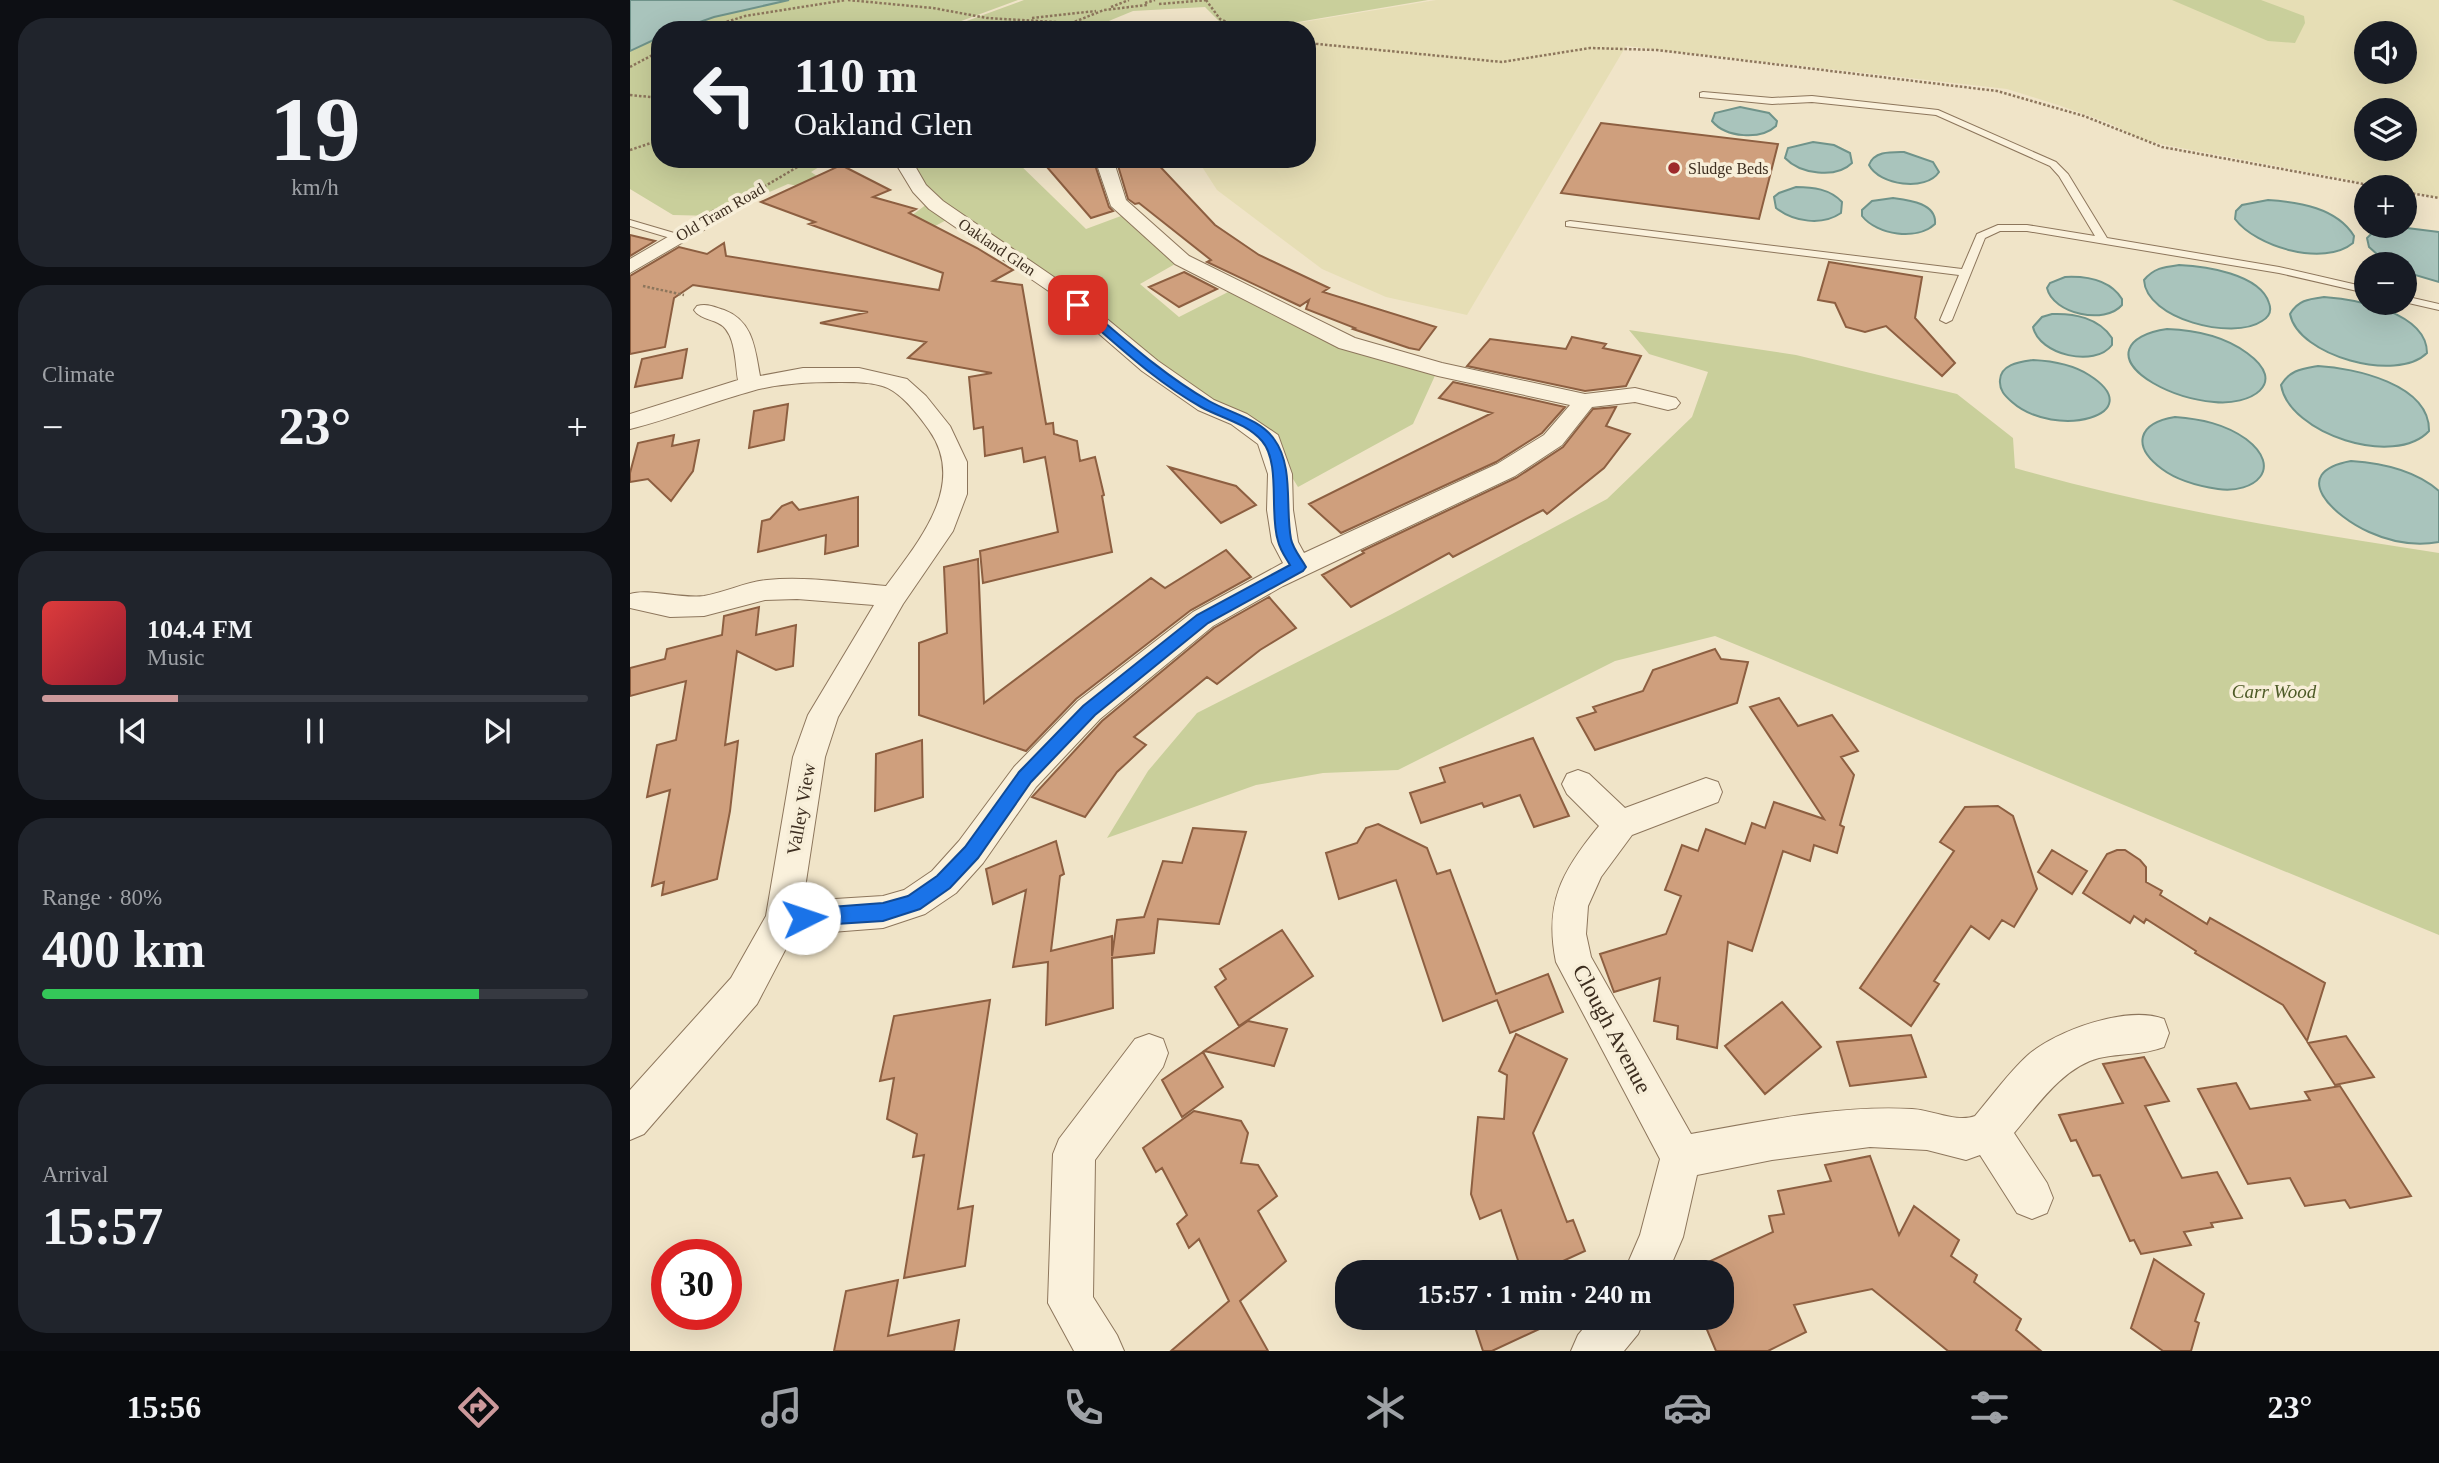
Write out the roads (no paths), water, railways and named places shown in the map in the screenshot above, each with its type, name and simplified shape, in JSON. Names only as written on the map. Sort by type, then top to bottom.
[{"type":"street","name":"Oakland Glen","points":[[907,168],[919,188],[936,205],[1060,290],[1150,366],[1206,404],[1239,419],[1269,440],[1280,474],[1280,510],[1285,542],[1298,567]]},
{"type":"street","points":[[1107,168],[1117,202],[1182,260],[1347,343],[1438,369],[1585,401],[1634,395],[1668,403]]},
{"type":"street","name":"Old Tram Road","points":[[635,275],[677,237],[714,216]]},
{"type":"street","points":[[704,310],[730,320],[742,337],[750,384]]},
{"type":"street","name":"Valley View","points":[[630,422],[750,384],[803,375],[859,374],[899,384],[918,401],[942,432],[955,462],[954,494],[940,531],[893,597],[823,715],[810,757],[783,919],[744,991],[630,1120]]},
{"type":"street","points":[[783,919],[883,912],[914,903],[944,882],[971,852],[1025,777],[1089,710],[1203,619],[1298,567],[1506,470],[1553,440],[1585,401]]},
{"type":"street","points":[[640,601],[670,607],[704,606],[765,590],[797,589],[893,597]]},
{"type":"street","points":[[1578,784],[1620,825],[1706,792]]},
{"type":"street","name":"Clough Avenue","points":[[1620,825],[1589,866],[1570,905],[1568,934],[1574,962],[1681,1157]]},
{"type":"street","points":[[1651,1260],[1661,1237],[1681,1157],[1772,1140],[1870,1127],[1927,1130],[1966,1140],[1989,1131],[2043,1068],[2092,1040],[2150,1033]]},
{"type":"street","name":"Valley View","points":[[630,1089],[689,1053]]},
{"type":"street","points":[[1101,1351],[1070,1303],[1074,1154],[1149,1053]]},
{"type":"street","points":[[1989,1131],[2032,1198]]},
{"type":"street","points":[[1594,1351],[1612,1330]]},
{"type":"lane","points":[[1703,95],[1772,101],[1812,99],[1938,113],[2053,164],[2063,174],[2102,239]]},
{"type":"lane","points":[[630,223],[677,237]]},
{"type":"lane","points":[[1570,224],[1965,273]]},
{"type":"lane","points":[[1947,320],[1981,236],[1997,228],[2027,228],[2102,239],[2278,270],[2354,287]]},
{"type":"lane","points":[[2417,302],[2439,307]]},
{"type":"water","points":[[630,0],[789,0],[703,21],[651,21],[651,41],[630,51]]},
{"type":"water","points":[[1740,107],[1769,113],[1777,121],[1776,126],[1762,134],[1744,135],[1726,131],[1712,121],[1715,113]]},
{"type":"water","points":[[1813,142],[1834,145],[1850,153],[1852,163],[1828,173],[1800,168],[1785,158],[1788,148]]},
{"type":"water","points":[[1904,152],[1933,162],[1939,172],[1924,182],[1903,183],[1882,177],[1869,165],[1871,160],[1879,155]]},
{"type":"water","points":[[1796,187],[1815,188],[1832,194],[1842,202],[1841,213],[1825,220],[1808,221],[1783,213],[1776,208],[1774,197]]},
{"type":"water","points":[[1893,198],[1927,207],[1935,224],[1918,233],[1897,233],[1877,228],[1862,216],[1862,210],[1872,201]]},
{"type":"water","points":[[2268,200],[2316,208],[2347,226],[2354,236],[2353,243],[2340,250],[2325,253],[2291,251],[2258,238],[2245,229],[2235,219],[2236,211],[2242,205]]},
{"type":"water","points":[[2417,229],[2439,232],[2439,282],[2417,276],[2417,252],[2375,252],[2369,247],[2367,238],[2417,238]]},
{"type":"water","points":[[2164,267],[2203,267],[2243,278],[2264,293],[2270,306],[2268,316],[2249,327],[2232,329],[2193,323],[2159,306],[2148,294],[2144,280]]},
{"type":"water","points":[[2065,277],[2081,277],[2104,283],[2122,299],[2122,305],[2104,314],[2080,314],[2069,310],[2051,297],[2047,288],[2050,283]]},
{"type":"water","points":[[2324,297],[2354,301],[2354,315],[2397,315],[2415,327],[2424,339],[2427,353],[2413,362],[2373,365],[2329,353],[2297,329],[2290,314],[2300,303]]},
{"type":"water","points":[[2052,314],[2077,316],[2093,321],[2107,331],[2112,338],[2112,345],[2093,356],[2081,357],[2056,351],[2037,337],[2033,327],[2042,317]]},
{"type":"water","points":[[2167,329],[2209,335],[2229,342],[2259,364],[2265,374],[2265,383],[2260,391],[2251,396],[2227,402],[2190,398],[2153,383],[2132,365],[2129,349],[2141,337]]},
{"type":"water","points":[[2033,360],[2062,364],[2089,375],[2106,389],[2110,401],[2104,411],[2090,418],[2072,421],[2051,419],[2030,413],[2012,402],[2002,390],[2001,375],[2007,367]]},
{"type":"water","points":[[2318,366],[2369,375],[2404,390],[2417,401],[2426,415],[2429,431],[2413,442],[2393,446],[2369,446],[2322,431],[2288,403],[2281,385],[2292,373]]},
{"type":"water","points":[[2175,417],[2212,423],[2246,439],[2263,460],[2264,469],[2260,477],[2243,487],[2218,489],[2188,482],[2162,469],[2146,452],[2143,437],[2153,424]]},
{"type":"water","points":[[2351,461],[2398,469],[2439,491],[2439,542],[2413,543],[2386,538],[2356,525],[2331,506],[2319,485],[2322,475],[2332,467]]},
{"type":"place","name":"Sludge Beds","points":[[1674,168]]},
{"type":"park label","name":"Carr Wood","points":[[2274,691]]}]
